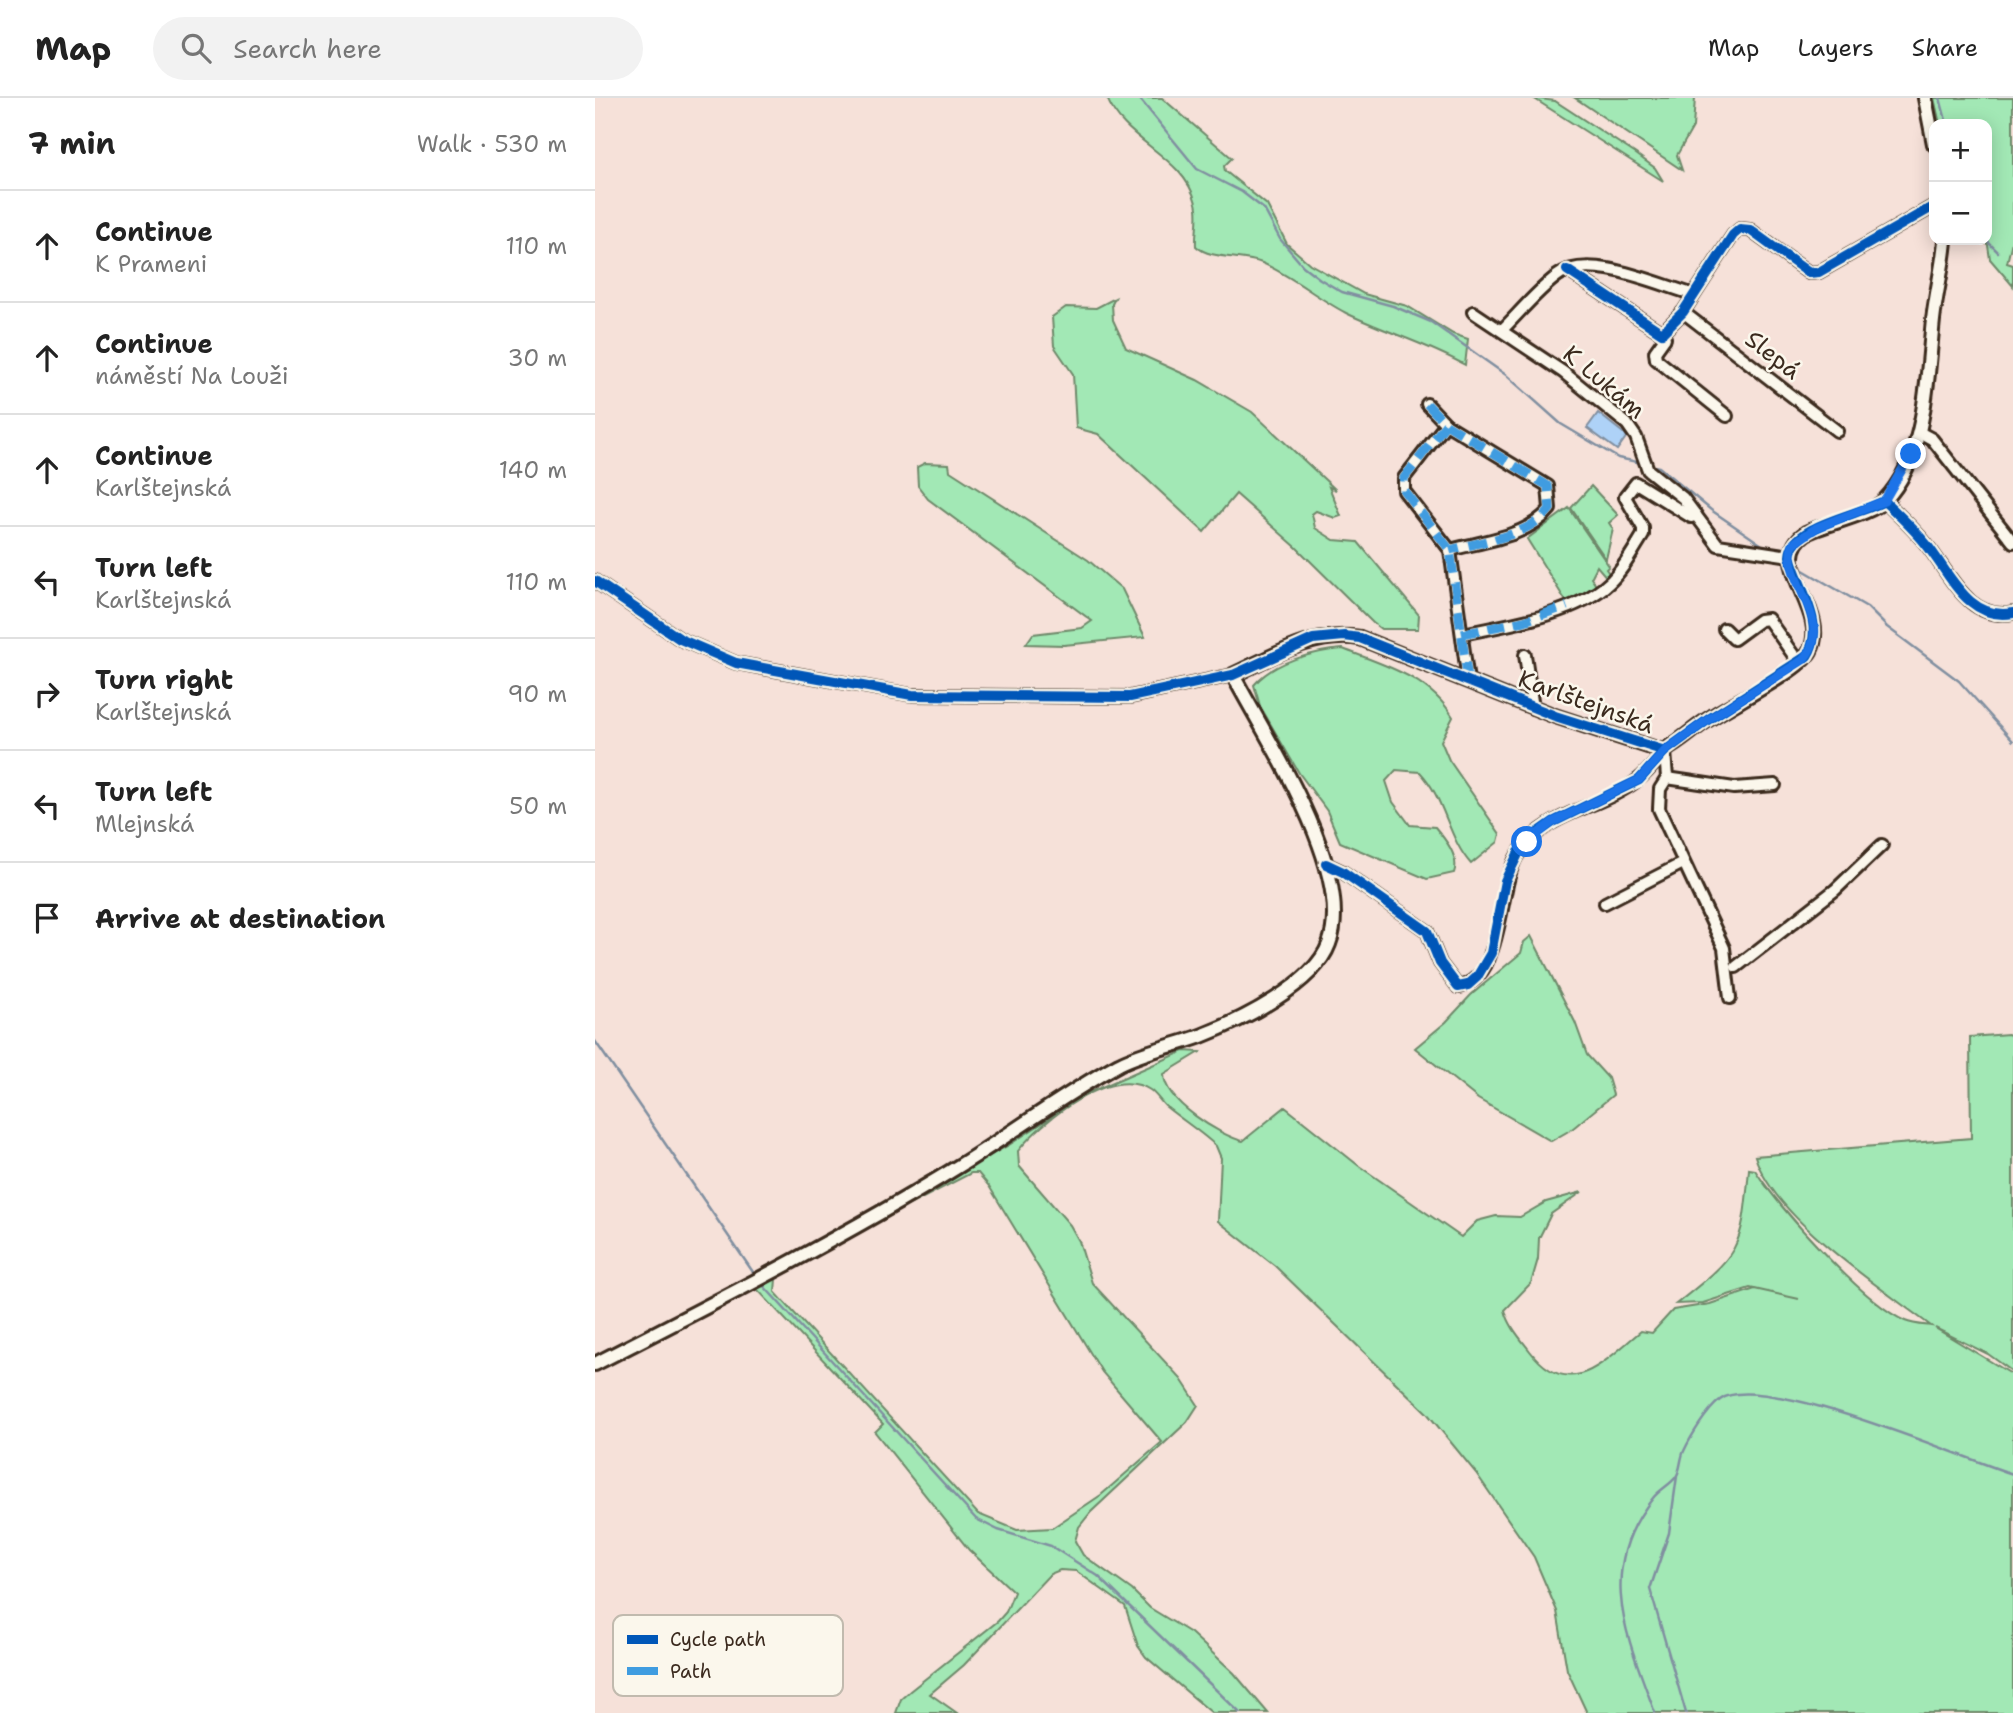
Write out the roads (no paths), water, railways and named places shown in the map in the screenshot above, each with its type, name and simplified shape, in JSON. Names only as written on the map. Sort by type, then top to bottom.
[{"type":"main road","points":[[1925,98],[1929,119]]},
{"type":"main road","points":[[1799,663],[1812,648],[1814,632],[1809,607],[1790,556],[1793,544],[1806,533],[1884,501],[1905,466],[1919,432],[1928,390],[1932,334],[1945,245]]},
{"type":"main road","name":"Karlštejnská","points":[[1233,675],[1304,642],[1322,637],[1353,637],[1533,708],[1665,751],[1709,719],[1799,663]]},
{"type":"main road","points":[[595,1364],[933,1181],[1121,1063],[1234,1022],[1290,988],[1312,970],[1329,947],[1336,921],[1336,906],[1326,864],[1304,810],[1233,675]]},
{"type":"street","points":[[1662,334],[1682,312],[1733,235],[1740,229],[1750,230],[1809,273],[1819,272],[1929,209]]},
{"type":"street","points":[[1502,330],[1557,276],[1582,265],[1599,267],[1692,295]]},
{"type":"street","points":[[1567,270],[1662,334],[1665,338],[1655,352],[1656,359],[1727,416]]},
{"type":"street","name":"K Lukám","points":[[1473,312],[1563,372],[1627,424],[1636,437],[1648,470],[1683,498],[1721,547],[1790,556]]},
{"type":"street","name":"Slepá","points":[[1682,312],[1837,431]]},
{"type":"street","points":[[1427,404],[1446,424],[1548,486],[1550,509],[1543,518],[1521,531],[1450,550]]},
{"type":"street","points":[[1446,424],[1404,478],[1404,491],[1450,550],[1468,681]]},
{"type":"street","points":[[1919,432],[1932,439],[2013,542]]},
{"type":"street","points":[[1462,634],[1524,621],[1567,606],[1606,586],[1643,535],[1643,528],[1625,497],[1636,483],[1692,517],[1696,515]]},
{"type":"street","points":[[1884,501],[1926,544],[1968,600],[1987,612],[2013,613]]},
{"type":"street","points":[[595,581],[680,639],[736,663],[912,695],[1130,697],[1233,675]]},
{"type":"street","points":[[1724,629],[1734,639],[1760,620],[1768,619],[1799,663]]},
{"type":"street","points":[[1525,655],[1533,708]]},
{"type":"street","points":[[1665,751],[1667,778],[1660,789],[1659,809],[1724,948],[1730,998]]},
{"type":"street","points":[[1326,864],[1343,872],[1427,931],[1451,981],[1458,987],[1468,985],[1483,970],[1492,953],[1505,881],[1527,842],[1553,822],[1639,780],[1665,751]]},
{"type":"street","points":[[1667,778],[1734,788],[1775,786]]},
{"type":"street","points":[[1639,780],[1660,789]]},
{"type":"street","points":[[1737,967],[1835,890],[1882,845]]},
{"type":"street","points":[[1605,903],[1683,863]]},
{"type":"water","points":[[1598,413],[1627,436],[1617,450],[1587,428]]},
{"type":"waterway","points":[[1139,98],[1197,169],[1242,192],[1264,209],[1280,239],[1303,266],[1320,279],[1342,292],[1393,306],[1431,322],[1506,375],[1561,424],[1618,458],[1642,463]]},
{"type":"waterway","points":[[1940,98],[1946,119]]},
{"type":"waterway","points":[[1991,245],[1998,252]]},
{"type":"waterway","points":[[1648,465],[1659,467],[1711,510],[1765,547]]},
{"type":"waterway","points":[[1798,567],[1867,607],[1887,627],[1959,681],[2013,741]]},
{"type":"waterway","points":[[595,1041],[755,1275]]},
{"type":"waterway","points":[[761,1283],[976,1519],[998,1530],[1051,1546],[1098,1576],[1240,1713]]},
{"type":"waterway","points":[[1655,1713],[1635,1658],[1622,1605],[1621,1578],[1625,1552],[1635,1525],[1653,1498],[1676,1477],[1691,1438],[1720,1400],[1741,1394],[1775,1396],[1816,1406],[2013,1474]]},
{"type":"waterway","points":[[1677,1476],[1669,1533],[1650,1589],[1686,1713]]}]
